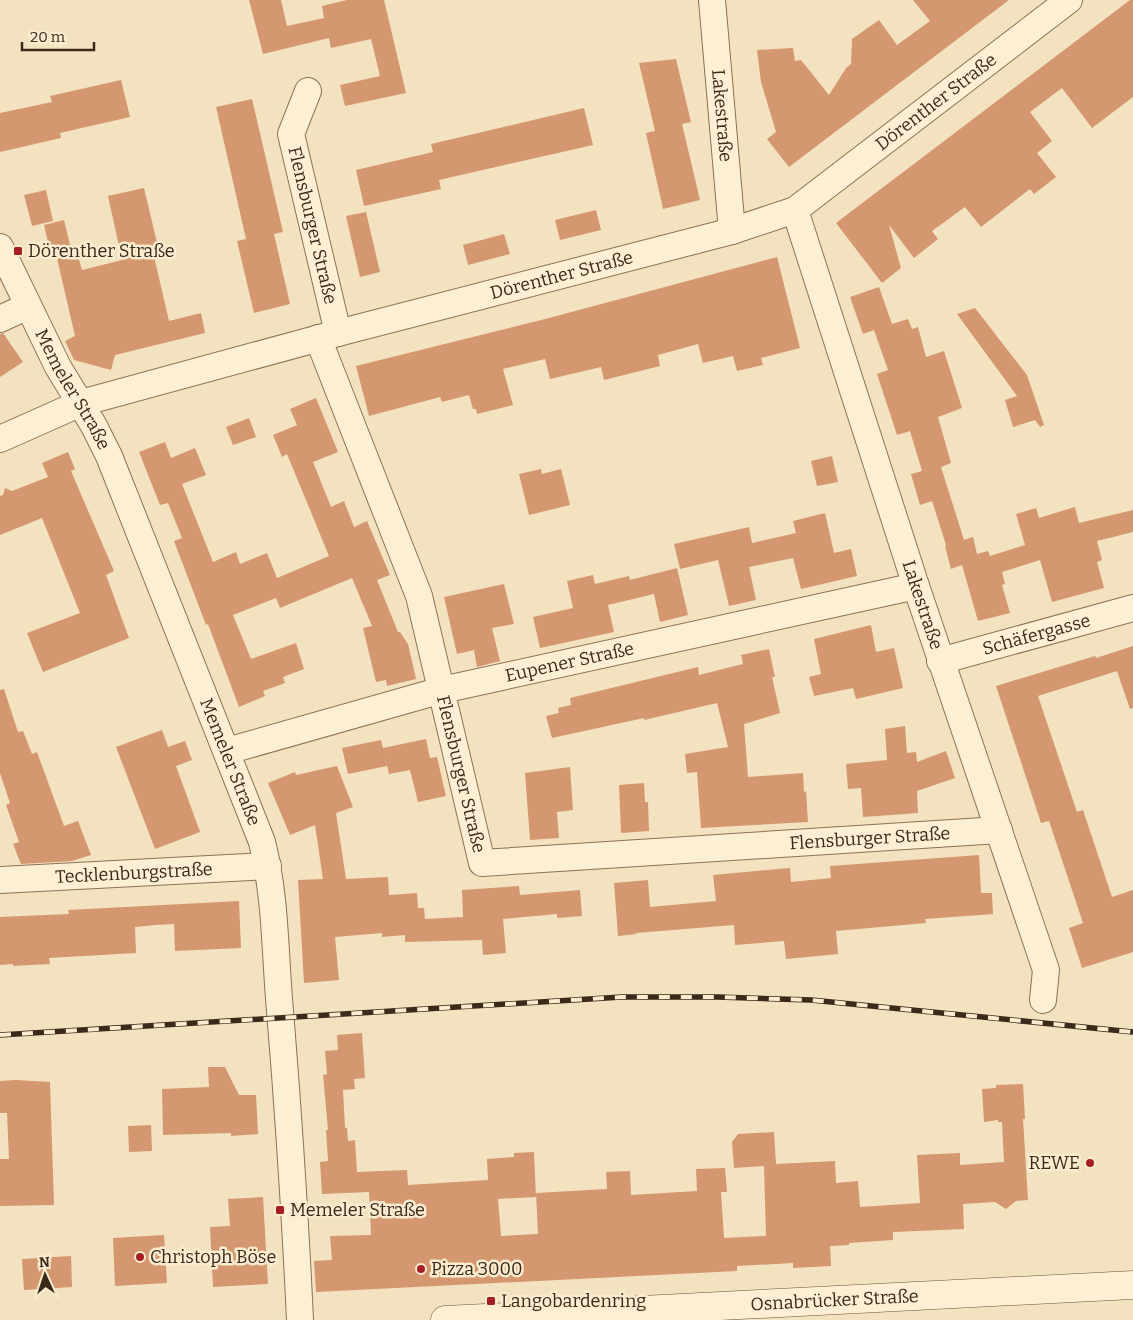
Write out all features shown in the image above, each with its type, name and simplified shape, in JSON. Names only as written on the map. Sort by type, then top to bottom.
[{"type":"main road","name":"Osnabrücker Straße","points":[[445,1320],[559,1317],[1133,1285]]},
{"type":"street","name":"Lakestraße","points":[[712,0],[732,231]]},
{"type":"street","name":"Dörenther Straße","points":[[0,439],[81,403],[328,336],[732,231],[795,210],[1069,0]]},
{"type":"street","name":"Flensburger Straße","points":[[308,92],[291,134],[328,336],[419,596],[482,863],[999,830]]},
{"type":"street","name":"Lakestraße","points":[[795,210],[940,661],[1046,970],[1043,1000]]},
{"type":"street","name":"Memeler Straße","points":[[0,247],[58,367],[81,403],[109,456],[262,842],[268,866],[290,1136],[300,1320]]},
{"type":"street","points":[[0,318],[28,306]]},
{"type":"street","name":"Eupener Straße","points":[[227,751],[442,690],[916,586]]},
{"type":"street","name":"Schäfergasse","points":[[940,661],[1133,608]]},
{"type":"street","name":"Tecklenburgstraße","points":[[0,880],[268,866]]},
{"type":"building","points":[[249,0],[281,0],[287,26],[324,18],[322,6],[347,0],[384,0],[406,93],[345,106],[340,85],[380,76],[371,39],[331,48],[329,38],[263,54]]},
{"type":"building","points":[[913,0],[1009,0],[789,167],[767,139],[776,132],[761,82],[757,50],[793,48],[795,61],[801,60],[829,95],[846,68],[851,64],[852,39],[879,20],[897,45],[930,21]]},
{"type":"building","points":[[1130,0],[1133,0],[1133,97],[1092,128],[1062,88],[1030,112],[1052,141],[1037,153],[1056,177],[1034,194],[1030,189],[981,227],[965,207],[932,231],[938,239],[914,258],[889,225],[901,268],[882,283],[836,223]]},
{"type":"building","points":[[676,59],[691,122],[682,124],[700,200],[663,209],[646,133],[655,131],[639,63]]},
{"type":"building","points":[[121,80],[130,117],[60,133],[61,138],[0,152],[0,113],[52,102],[50,96]]},
{"type":"building","points":[[252,99],[283,232],[274,234],[290,304],[254,313],[237,241],[246,239],[216,107]]},
{"type":"building","points":[[584,108],[593,145],[439,180],[441,189],[364,206],[356,170],[433,152],[431,144]]},
{"type":"building","points":[[144,188],[159,251],[153,252],[169,321],[201,313],[205,333],[115,355],[111,370],[74,360],[65,341],[75,336],[56,254],[76,249],[82,270],[122,260],[108,196]]},
{"type":"building","points":[[46,190],[53,221],[32,226],[24,195]]},
{"type":"building","points":[[596,210],[601,230],[560,240],[555,220]]},
{"type":"building","points":[[366,212],[380,272],[360,277],[346,216]]},
{"type":"building","points":[[64,220],[71,249],[51,255],[44,225]]},
{"type":"building","points":[[504,234],[510,254],[468,265],[463,245]]},
{"type":"building","points":[[777,257],[800,348],[761,358],[763,365],[737,371],[733,356],[703,363],[698,344],[658,355],[660,366],[604,380],[601,367],[550,379],[545,359],[503,369],[513,405],[477,414],[476,409],[473,409],[469,395],[442,402],[440,397],[369,416],[356,366],[549,318]]},
{"type":"building","points":[[879,287],[892,324],[908,319],[912,329],[918,327],[926,357],[944,351],[962,408],[938,417],[951,463],[941,467],[964,540],[973,537],[977,554],[988,551],[990,556],[1025,545],[1016,514],[1036,508],[1039,518],[1075,507],[1079,523],[1133,510],[1133,532],[1097,541],[1102,560],[1097,562],[1104,588],[1052,602],[1040,560],[1002,572],[1005,584],[1002,585],[1010,613],[978,621],[962,565],[951,569],[946,545],[932,501],[920,505],[911,474],[922,471],[910,431],[897,435],[877,374],[888,370],[874,330],[863,334],[850,297]]},
{"type":"building","points":[[975,308],[1027,375],[1044,425],[1040,427],[1035,420],[1013,427],[1005,400],[1017,396],[957,314]]},
{"type":"building","points":[[3,333],[23,362],[0,377],[0,334]]},
{"type":"building","points":[[316,398],[338,452],[313,462],[331,507],[344,501],[354,527],[367,521],[390,575],[377,580],[398,632],[400,632],[408,644],[416,679],[387,686],[386,680],[376,682],[363,628],[372,626],[352,578],[280,608],[276,598],[233,615],[251,659],[296,643],[304,669],[283,677],[285,683],[263,691],[265,696],[239,707],[174,541],[182,538],[168,503],[160,505],[139,452],[165,442],[171,458],[195,448],[206,475],[182,484],[213,562],[236,552],[240,564],[267,553],[277,578],[329,556],[287,454],[282,457],[273,435],[297,425],[290,409]]},
{"type":"building","points":[[249,418],[256,437],[233,445],[226,427]]},
{"type":"building","points":[[68,452],[75,469],[71,471],[114,571],[106,575],[129,638],[43,672],[27,633],[80,613],[42,518],[0,535],[0,496],[3,495],[5,488],[12,491],[48,477],[42,463]]},
{"type":"building","points":[[832,456],[838,482],[817,486],[811,461]]},
{"type":"building","points":[[541,469],[542,474],[561,469],[570,505],[529,515],[519,474]]},
{"type":"building","points":[[825,513],[834,553],[851,549],[857,576],[801,589],[793,558],[749,567],[756,600],[729,606],[718,560],[680,569],[674,544],[749,527],[752,543],[796,533],[793,521]]},
{"type":"building","points":[[677,568],[688,615],[660,622],[654,594],[608,605],[614,632],[540,648],[533,617],[573,608],[567,581],[593,575],[595,584],[629,576],[630,580]]},
{"type":"building","points":[[504,584],[514,624],[492,628],[500,661],[477,667],[474,650],[457,654],[444,597]]},
{"type":"building","points":[[871,625],[876,652],[894,648],[903,688],[856,699],[853,688],[814,696],[809,677],[821,674],[814,639]]},
{"type":"building","points":[[1133,646],[1133,708],[1130,709],[1117,671],[1038,696],[1077,812],[1083,810],[1112,897],[1133,890],[1133,952],[1082,968],[1069,928],[1083,923],[1049,821],[1041,823],[996,686]]},
{"type":"building","points":[[769,649],[775,677],[772,677],[780,713],[744,724],[748,777],[803,773],[808,822],[701,828],[697,772],[687,773],[685,754],[728,747],[717,703],[552,738],[546,716],[559,713],[558,708],[571,705],[570,698],[698,667],[699,675],[743,664],[741,655]]},
{"type":"building","points":[[4,689],[18,732],[23,731],[32,754],[37,752],[64,826],[78,821],[91,855],[72,861],[21,864],[13,844],[19,842],[6,805],[10,803],[0,773],[0,690]]},
{"type":"building","points":[[905,726],[907,753],[916,752],[917,762],[946,751],[955,778],[917,791],[918,813],[863,817],[861,788],[848,789],[846,764],[887,760],[885,729]]},
{"type":"building","points":[[162,730],[168,747],[185,741],[192,760],[176,766],[200,832],[155,849],[116,747]]},
{"type":"building","points":[[426,739],[430,758],[437,757],[446,796],[418,802],[410,770],[389,774],[384,752],[387,766],[348,774],[342,748],[381,740],[383,748]]},
{"type":"building","points":[[337,766],[353,807],[336,813],[346,879],[388,877],[389,895],[417,893],[418,908],[424,908],[425,919],[463,917],[462,890],[519,886],[520,895],[580,890],[582,916],[557,918],[557,914],[503,919],[506,953],[483,955],[482,940],[405,942],[405,935],[382,937],[382,933],[335,937],[339,980],[304,983],[298,880],[323,879],[315,825],[290,835],[268,783],[295,772],[296,775]]},
{"type":"building","points":[[570,767],[573,810],[557,812],[559,838],[530,840],[525,773]]},
{"type":"building","points":[[644,783],[645,802],[648,802],[649,831],[621,833],[619,785]]},
{"type":"building","points":[[979,855],[981,893],[992,893],[993,914],[925,919],[926,923],[836,931],[838,954],[786,959],[784,941],[735,945],[734,925],[618,936],[614,883],[648,880],[650,907],[716,901],[713,875],[790,868],[791,882],[831,878],[830,866]]},
{"type":"building","points":[[239,901],[241,948],[175,951],[174,924],[155,925],[135,927],[136,953],[49,958],[50,964],[0,965],[0,917],[69,914],[68,910]]},
{"type":"building","points":[[362,1033],[365,1078],[354,1079],[355,1089],[343,1090],[345,1128],[347,1128],[348,1141],[355,1140],[357,1172],[407,1170],[408,1185],[488,1180],[487,1159],[514,1157],[514,1153],[534,1152],[536,1197],[498,1199],[501,1236],[538,1234],[536,1193],[607,1189],[606,1172],[630,1171],[631,1195],[697,1191],[696,1169],[725,1168],[727,1192],[721,1192],[724,1238],[766,1236],[764,1166],[734,1168],[732,1142],[738,1134],[774,1132],[776,1164],[835,1161],[836,1183],[858,1181],[860,1207],[920,1203],[917,1155],[960,1153],[960,1165],[1004,1162],[1002,1122],[998,1122],[998,1120],[984,1122],[982,1089],[996,1088],[996,1085],[1023,1084],[1025,1119],[1023,1119],[1028,1200],[1016,1201],[1006,1209],[995,1202],[963,1204],[964,1229],[893,1232],[893,1240],[830,1246],[831,1266],[793,1268],[793,1263],[737,1266],[737,1271],[316,1292],[314,1261],[332,1260],[330,1236],[371,1235],[369,1192],[322,1194],[320,1162],[328,1161],[326,1130],[328,1130],[323,1075],[327,1074],[325,1051],[338,1050],[337,1035]]},
{"type":"building","points":[[208,1067],[225,1067],[239,1095],[256,1095],[258,1134],[231,1136],[231,1133],[163,1135],[162,1089],[209,1087]]},
{"type":"building","points":[[0,1081],[50,1082],[54,1205],[0,1206],[0,1159],[9,1159],[7,1113],[0,1113]]},
{"type":"building","points":[[151,1125],[152,1151],[129,1152],[128,1126]]},
{"type":"building","points":[[263,1197],[268,1284],[213,1287],[210,1227],[230,1226],[228,1199]]},
{"type":"building","name":"Christoph Böse","points":[[164,1235],[167,1283],[115,1286],[113,1238]]},
{"type":"building","points":[[71,1256],[72,1287],[24,1290],[22,1259]]},
{"type":"railway","points":[[0,1035],[622,997],[717,997],[811,1000],[1133,1032]]},
{"type":"place","name":"Dörenther Straße","points":[[18,251]]},
{"type":"place","name":"REWE","points":[[1090,1163]]},
{"type":"place","name":"Memeler Straße","points":[[280,1210]]},
{"type":"place","name":"Christoph Böse","points":[[140,1257]]},
{"type":"place","name":"Pizza 3000","points":[[421,1269]]},
{"type":"place","name":"Langobardenring","points":[[491,1301]]}]
